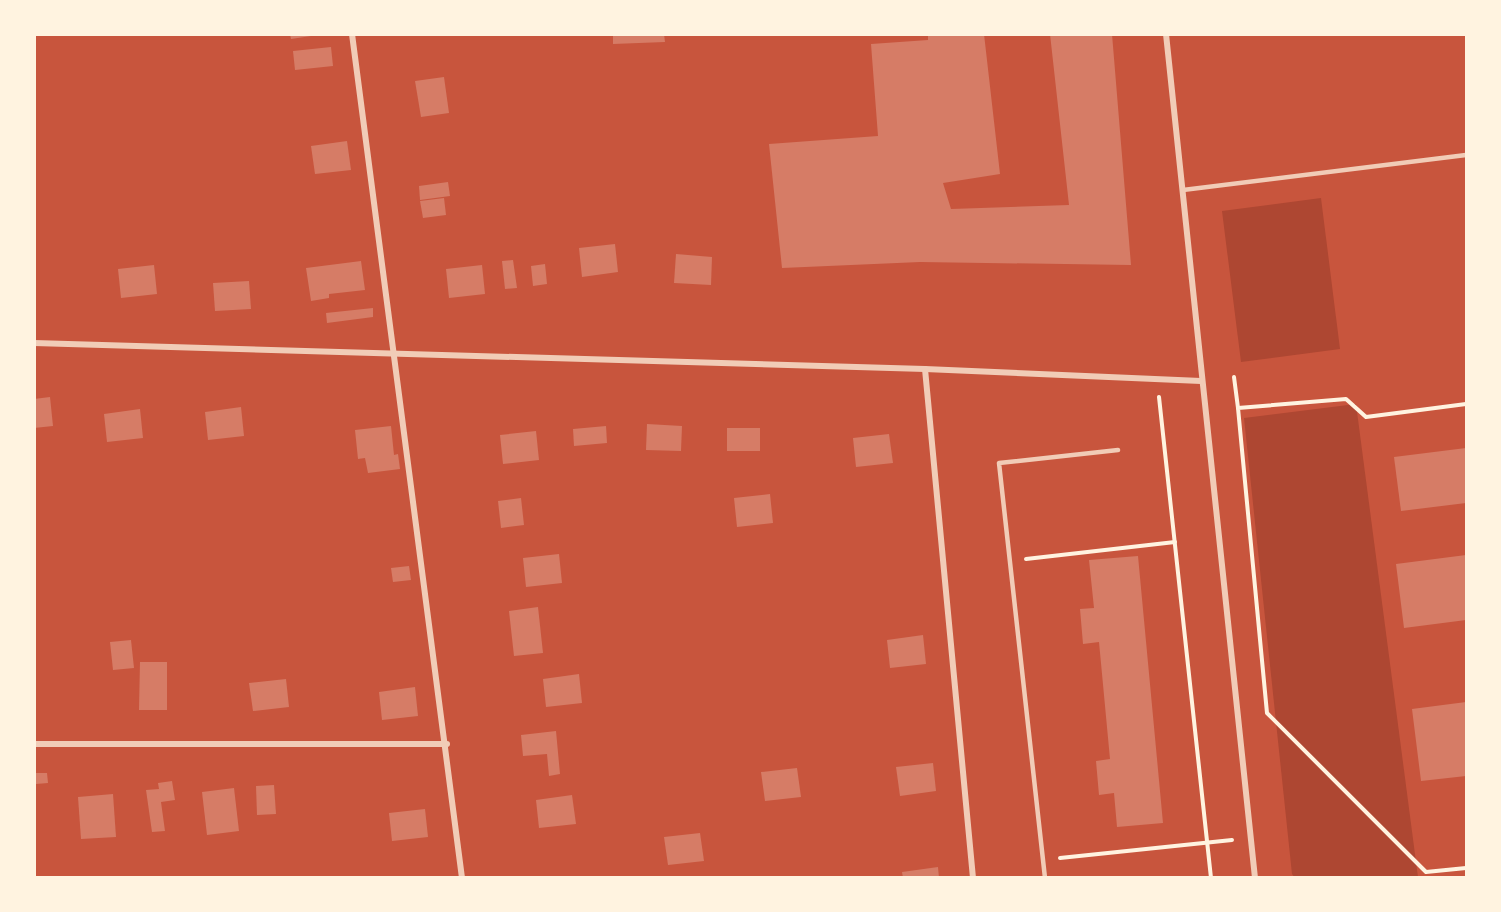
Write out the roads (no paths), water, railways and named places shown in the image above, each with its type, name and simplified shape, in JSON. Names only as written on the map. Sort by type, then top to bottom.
[{"type":"street","points":[[352,34],[447,744],[462,878]]},
{"type":"street","points":[[1166,34],[1255,878]]},
{"type":"street","points":[[34,342],[925,369],[1201,381]]},
{"type":"street","points":[[925,369],[973,878]]},
{"type":"street","points":[[34,744],[447,744]]},
{"type":"lane","points":[[1183,190],[1467,155]]},
{"type":"lane","points":[[1045,878],[999,463],[1118,450]]}]
